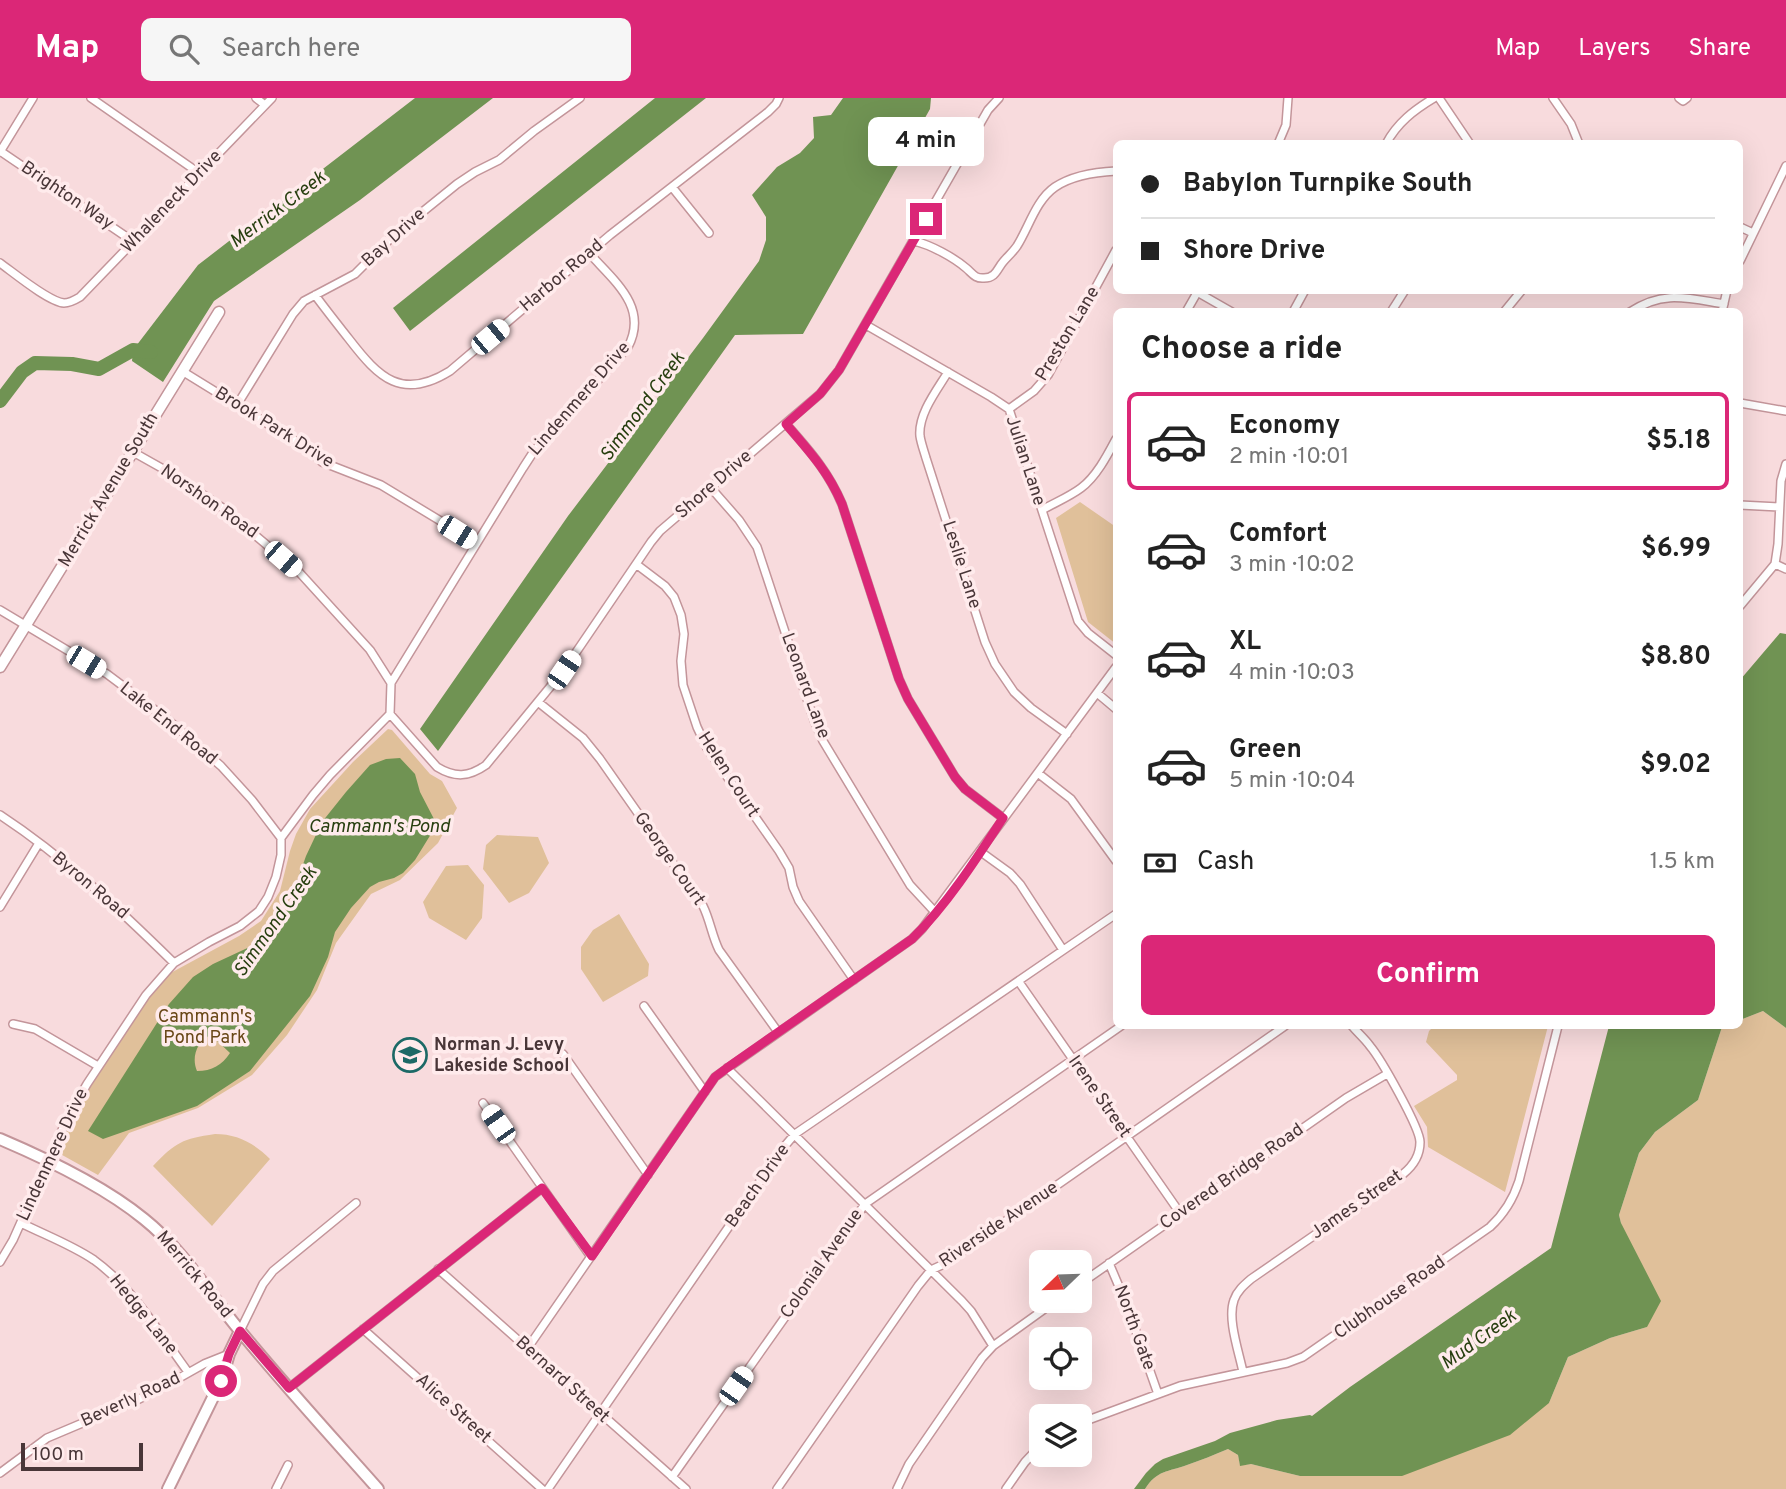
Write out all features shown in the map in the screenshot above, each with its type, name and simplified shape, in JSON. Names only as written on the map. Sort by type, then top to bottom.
[{"type":"main road","name":"Merrick Road","points":[[0,1139],[114,1197],[160,1232],[182,1255],[240,1331],[378,1489]]},
{"type":"main road","points":[[168,1489],[221,1381],[229,1354],[240,1331]]},
{"type":"street","points":[[0,151],[33,98]]},
{"type":"street","points":[[91,98],[199,173]]},
{"type":"street","points":[[256,98],[265,105]]},
{"type":"street","name":"Whaleneck Drive","points":[[0,263],[59,302],[69,303],[80,297],[272,98]]},
{"type":"street","name":"Bay Drive","points":[[237,405],[293,314],[304,301],[355,274],[394,235],[457,184],[499,160],[580,98]]},
{"type":"street","name":"Harbor Road","points":[[315,295],[367,363],[378,373],[397,382],[409,384],[435,380],[610,234],[768,112],[779,98]]},
{"type":"street","name":"Shore Drive","points":[[390,714],[437,767],[453,775],[476,772],[486,765],[564,670],[660,531],[786,424],[831,382],[988,110],[999,98]]},
{"type":"street","points":[[1280,140],[1286,125],[1288,98]]},
{"type":"street","points":[[1388,140],[1408,116],[1437,98],[1467,140]]},
{"type":"street","points":[[1553,98],[1571,124],[1577,140]]},
{"type":"street","points":[[1679,98],[1683,101],[1687,98]]},
{"type":"street","name":"Brighton Way","points":[[0,151],[134,242]]},
{"type":"street","points":[[1743,255],[1786,166]]},
{"type":"street","points":[[914,241],[926,244],[967,268],[977,277],[986,278],[997,273],[1002,262],[1012,253],[1040,204],[1055,187],[1076,177],[1113,171]]},
{"type":"street","points":[[672,187],[709,233]]},
{"type":"street","points":[[1743,228],[1753,233]]},
{"type":"street","name":"Lindenmere Drive","points":[[390,714],[391,683],[534,452],[622,356],[633,339],[636,321],[631,303],[589,253]]},
{"type":"street","name":"Preston Lane","points":[[1009,409],[1034,391],[1048,375],[1113,256]]},
{"type":"street","points":[[1202,294],[1225,308]]},
{"type":"street","points":[[1507,308],[1519,294]]},
{"type":"street","points":[[1637,308],[1652,299],[1664,297],[1683,298],[1723,307]]},
{"type":"street","name":"Merrick Avenue South","points":[[0,667],[219,312]]},
{"type":"street","name":"Julian Lane","points":[[866,325],[1009,409],[1078,621],[1088,633],[1113,653]]},
{"type":"street","name":"Brook Park Drive","points":[[182,371],[302,445],[322,462],[381,485],[477,543]]},
{"type":"street","name":"Leslie Lane","points":[[948,372],[925,411],[920,436],[985,642],[1001,674],[1014,692],[1067,734]]},
{"type":"street","points":[[1743,403],[1786,411]]},
{"type":"street","points":[[786,424],[824,468],[835,486],[908,699],[955,777],[965,789],[1003,818]]},
{"type":"street","points":[[1042,510],[1087,483],[1113,444]]},
{"type":"street","name":"Norshon Road","points":[[133,452],[174,475],[224,509],[299,572],[370,650],[391,683]]},
{"type":"street","points":[[1743,602],[1775,564],[1781,481],[1786,464]]},
{"type":"street","name":"Leonard Lane","points":[[711,488],[745,528],[757,547],[823,741],[910,885],[936,912]]},
{"type":"street","points":[[1743,505],[1779,507]]},
{"type":"street","name":"Helen Court","points":[[636,564],[665,586],[674,597],[681,615],[684,634],[681,661],[683,685],[707,748],[779,851],[789,868],[799,901],[854,980]]},
{"type":"street","points":[[1775,564],[1786,569]]},
{"type":"street","name":"Lake End Road","points":[[0,610],[107,674],[167,719],[221,766],[281,838]]},
{"type":"street","points":[[527,1349],[715,1077],[912,939],[936,912],[1113,671]]},
{"type":"street","points":[[1097,693],[1113,706]]},
{"type":"street","name":"George Court","points":[[538,702],[583,738],[600,759],[703,906],[719,950],[778,1032]]},
{"type":"street","points":[[281,838],[330,775],[390,714]]},
{"type":"street","points":[[1039,774],[1071,799],[1113,856]]},
{"type":"street","name":"Byron Road","points":[[0,816],[39,843],[100,892],[174,963]]},
{"type":"street","name":"Lindenmere Drive","points":[[0,1262],[21,1223],[67,1119],[87,1084],[146,995],[174,963],[240,926],[258,911],[268,897],[276,877],[281,855],[281,838]]},
{"type":"street","points":[[0,907],[39,843]]},
{"type":"street","points":[[981,852],[1010,873],[1020,884],[1063,950]]},
{"type":"street","name":"Beach Drive","points":[[545,1489],[795,1134],[1113,916]]},
{"type":"street","name":"Irene Street","points":[[1019,982],[1180,1213]]},
{"type":"street","points":[[644,1006],[705,1092]]},
{"type":"street","points":[[13,1024],[35,1029],[99,1066]]},
{"type":"street","name":"Colonial Avenue","points":[[672,1477],[865,1204],[1117,1029]]},
{"type":"street","name":"Riverside Avenue","points":[[778,1489],[931,1270],[944,1264],[1281,1029]]},
{"type":"street","name":"James Street","points":[[1243,1372],[1231,1316],[1233,1301],[1239,1290],[1402,1174],[1417,1158],[1420,1145],[1418,1129],[1388,1074],[1356,1029]]},
{"type":"street","name":"Clubhouse Road","points":[[1092,1419],[1180,1386],[1287,1363],[1309,1354],[1482,1234],[1502,1215],[1514,1195],[1558,1029]]},
{"type":"street","points":[[563,1054],[648,1175]]},
{"type":"street","points":[[727,1068],[971,1311],[993,1346]]},
{"type":"street","name":"Covered Bridge Road","points":[[1092,1275],[1346,1098],[1388,1074]]},
{"type":"street","points":[[483,1103],[592,1256]]},
{"type":"street","points":[[289,1388],[542,1188]]},
{"type":"street","points":[[240,1331],[262,1284],[272,1271],[356,1203]]},
{"type":"street","name":"Hedge Lane","points":[[21,1223],[85,1255],[113,1276],[129,1292],[188,1372]]},
{"type":"street","name":"North Gate","points":[[1109,1263],[1158,1394]]},
{"type":"street","name":"Bernard Street","points":[[439,1269],[686,1489]]},
{"type":"street","points":[[897,1489],[909,1464],[982,1358],[993,1346],[1039,1313]]},
{"type":"street","name":"Alice Street","points":[[363,1329],[545,1489]]},
{"type":"street","name":"Beverly Road","points":[[0,1473],[47,1438],[137,1400],[204,1364],[229,1354]]},
{"type":"street","points":[[1006,1489],[1029,1458]]},
{"type":"street","points":[[276,1489],[288,1465]]},
{"type":"green space","points":[[1080,502],[1113,525],[1113,642],[1088,622],[1056,518]]},
{"type":"green space","name":"Cammann's Pond","points":[[388,729],[392,730],[430,774],[442,781],[457,808],[438,843],[400,880],[371,894],[336,943],[317,990],[287,1035],[252,1075],[198,1108],[129,1133],[98,1175],[55,1151],[68,1121],[144,1000],[165,976],[261,921],[280,891],[296,834],[310,809]]},
{"type":"green space","points":[[497,835],[538,837],[549,863],[529,893],[509,903],[483,869],[486,845]]},
{"type":"green space","points":[[468,865],[484,885],[482,918],[466,940],[429,918],[423,902],[446,866]]},
{"type":"green space","points":[[619,914],[649,964],[648,976],[603,1002],[581,969],[581,947],[593,930]]},
{"type":"green space","points":[[1763,1011],[1786,1028],[1786,1489],[1145,1489],[1163,1472],[1228,1449],[1238,1455],[1240,1465],[1251,1464],[1300,1476],[1549,1403],[1568,1357],[1610,1338],[1647,1327],[1619,1215],[1639,1153],[1655,1132],[1698,1100],[1721,1029],[1743,1029],[1743,1019]]},
{"type":"green space","points":[[1547,1029],[1505,1192],[1428,1147],[1427,1127],[1414,1106],[1457,1080],[1457,1075],[1426,1042],[1429,1031]]},
{"type":"green space","points":[[215,1134],[245,1140],[270,1159],[212,1226],[153,1166],[180,1143]]},
{"type":"water","name":"Merrick Creek","points":[[415,98],[493,98],[360,200],[214,301],[163,382],[132,361],[133,350],[198,265]]},
{"type":"water","points":[[655,98],[706,98],[410,331],[393,308]]},
{"type":"water","points":[[843,98],[931,98],[930,109],[803,334],[735,335],[438,751],[420,729],[568,516],[759,261],[766,240],[766,217],[752,195],[777,167],[800,153],[814,138],[813,117],[831,115]]},
{"type":"water","points":[[1780,633],[1786,634],[1786,1028],[1763,1011],[1743,1019],[1743,676]]},
{"type":"water","name":"Cammann's Pond","points":[[400,758],[415,774],[420,792],[434,819],[431,834],[415,860],[403,873],[370,887],[351,908],[335,932],[328,957],[310,996],[250,1071],[197,1106],[103,1139],[88,1131],[169,1004],[193,977],[213,964],[256,944],[284,918],[306,856],[322,822],[370,765],[386,759]],"holes":[[[211,1035],[230,1053],[216,1066],[197,1071],[196,1050],[206,1037]]]},
{"type":"water","name":"Mud Creek","points":[[1608,1029],[1721,1029],[1698,1100],[1655,1132],[1639,1153],[1619,1215],[1661,1301],[1647,1327],[1610,1338],[1568,1357],[1549,1403],[1510,1435],[1402,1476],[1300,1476],[1251,1464],[1240,1466],[1238,1455],[1228,1449],[1163,1472],[1145,1489],[1134,1489],[1146,1473],[1163,1459],[1230,1433],[1277,1420],[1312,1416],[1551,1248]]},
{"type":"waterway","points":[[0,401],[22,372],[35,363],[72,364],[99,369],[133,350],[151,352]]},
{"type":"place","name":"Norman J. Levy Lakeside School","points":[[410,1055]]},
{"type":"route","points":[[221,1381],[229,1354],[240,1331],[289,1388],[542,1188],[592,1256],[715,1077],[912,939],[943,903],[1003,818],[965,789],[955,777],[908,699],[835,486],[824,468],[786,424],[831,382],[926,219]]},
{"type":"water label","name":"Simmond Creek","points":[[643,407]]},
{"type":"water label","name":"Simmond Creek","points":[[276,922]]},
{"type":"park label","name":"Cammann's Pond Park","points":[[205,1027]]}]
